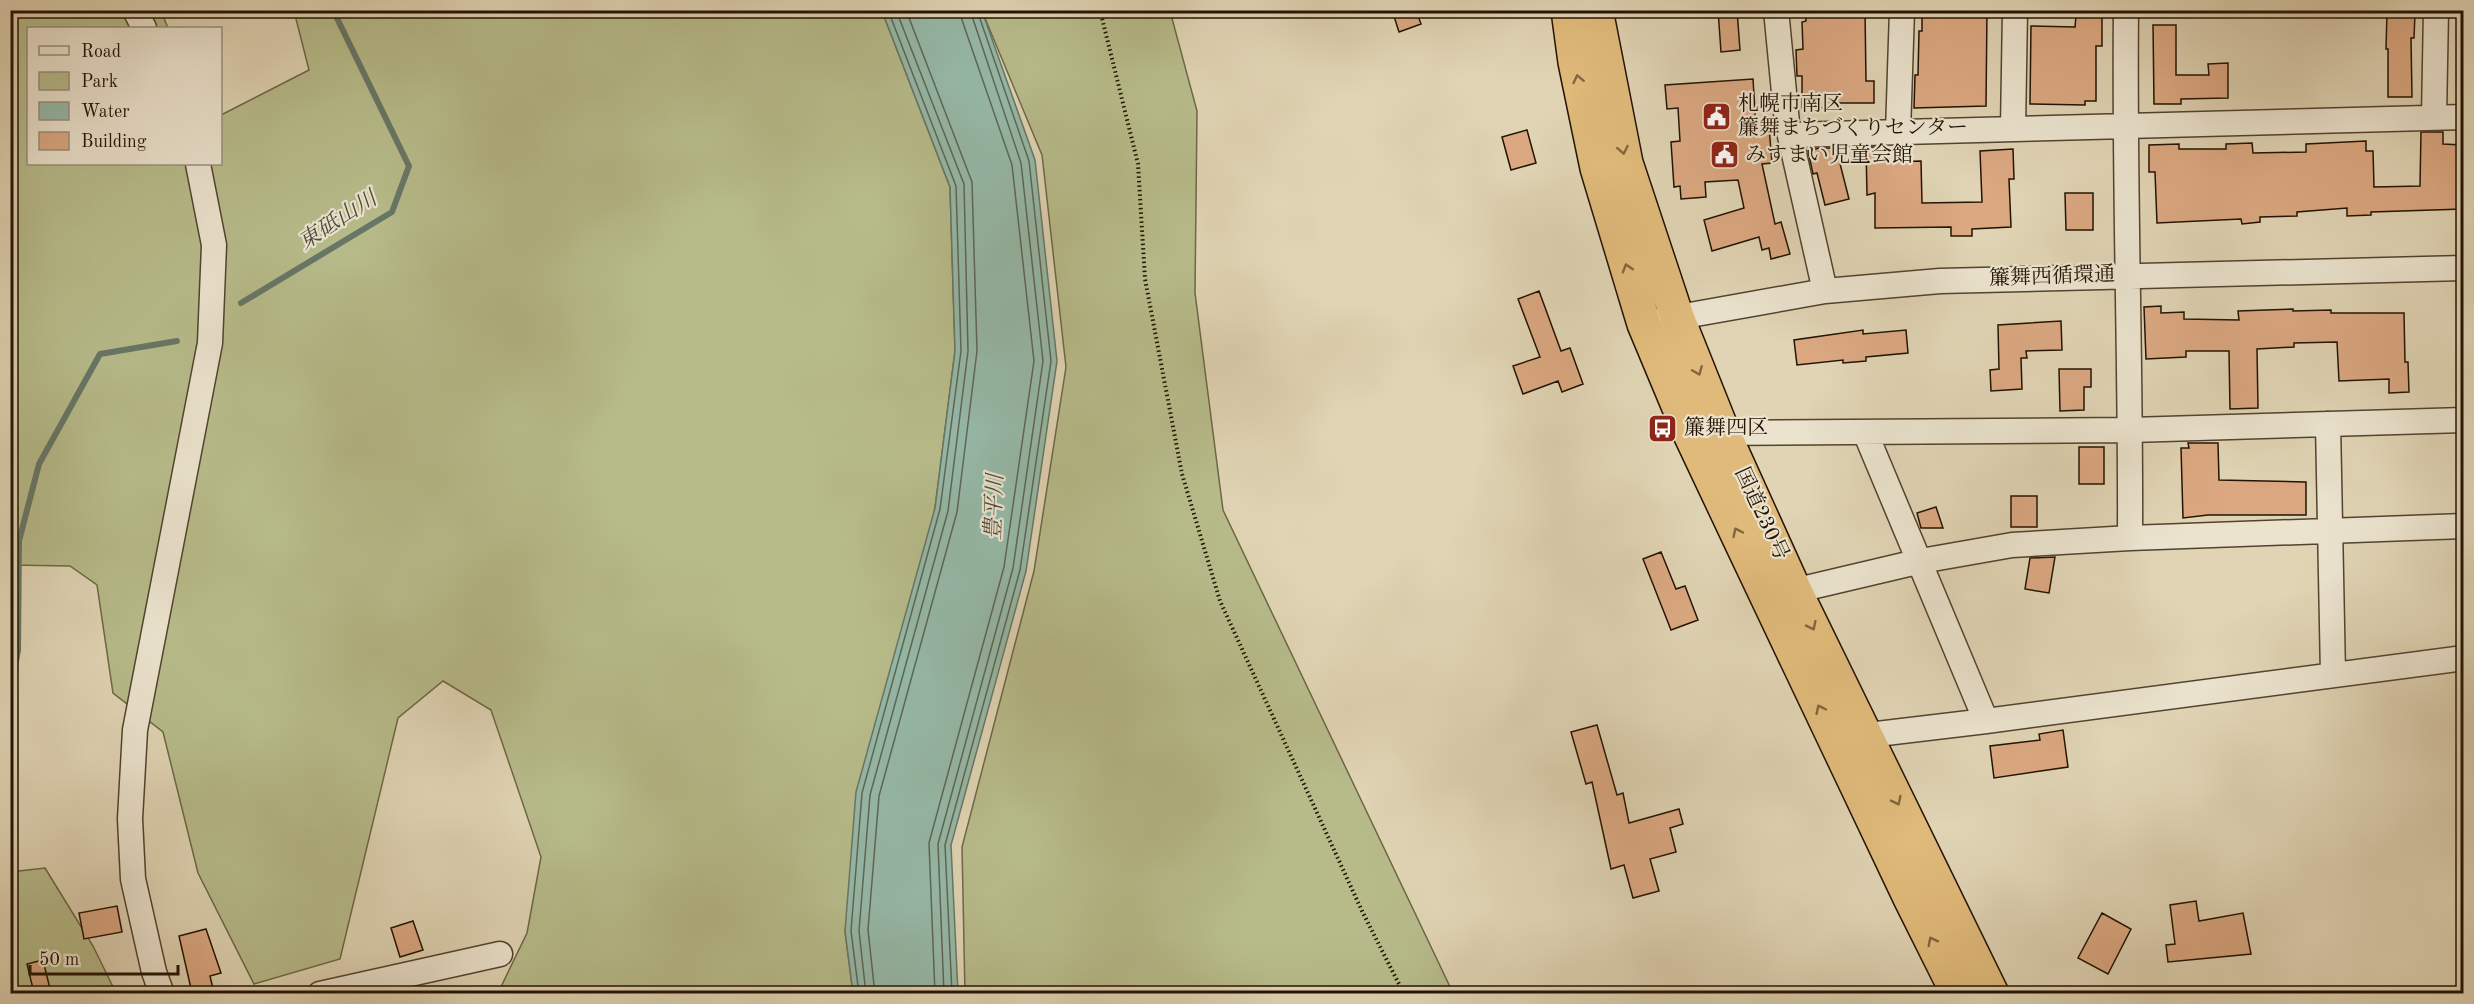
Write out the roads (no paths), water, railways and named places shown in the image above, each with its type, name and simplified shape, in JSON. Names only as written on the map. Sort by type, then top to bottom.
[{"type":"highway","name":"国道230号","points":[[1568,10],[1575,62],[1597,168],[1644,324],[1690,434],[1781,594],[1850,737],[1992,993]]},
{"type":"highway","name":"国道230号","points":[[1596,10],[1626,163],[1677,317],[1723,432],[1781,594]]},
{"type":"highway","name":"国道230号","points":[[1850,737],[1910,898],[1958,993]]},
{"type":"street","points":[[135,10],[144,27]]},
{"type":"street","points":[[1776,10],[1790,135],[1825,291]]},
{"type":"street","points":[[1898,132],[1902,10]]},
{"type":"street","points":[[2013,128],[2015,10]]},
{"type":"street","points":[[2126,10],[2125,128],[2131,430],[2130,538]]},
{"type":"street","points":[[2434,117],[2436,10]]},
{"type":"street","points":[[1790,135],[2013,128],[2125,128],[2463,117]]},
{"type":"street","points":[[162,993],[154,972],[133,879],[130,819],[135,730],[210,343],[214,245],[198,165]]},
{"type":"street","name":"簾舞西循環通","points":[[1644,324],[1825,291],[1940,281],[2463,268]]},
{"type":"street","points":[[1690,434],[2131,430],[2463,420]]},
{"type":"street","points":[[2328,424],[2333,675]]},
{"type":"street","points":[[1865,432],[1921,561],[1986,721]]},
{"type":"street","points":[[1781,594],[1921,561],[2012,545],[2130,538],[2463,526]]},
{"type":"street","points":[[1850,737],[2463,658]]},
{"type":"street","points":[[320,993],[500,954]]},
{"type":"water","name":"豊平川","points":[[882,11],[982,11],[1035,160],[1057,361],[1026,571],[951,845],[958,993],[853,993],[845,931],[856,792],[935,508],[955,351],[950,187]]},
{"type":"waterway","name":"東砥山川","points":[[241,303],[392,212],[409,166],[333,10]]},
{"type":"waterway","name":"東砥山川","points":[[14,673],[18,650],[19,541],[39,464],[100,354],[177,341]]},
{"type":"place","name":"札幌市南区 簾舞まちづくりセンター","points":[[1717,116]]},
{"type":"place","name":"みすまい児童会館","points":[[1724,155]]},
{"type":"place","name":"簾舞四区","points":[[1663,428]]}]
